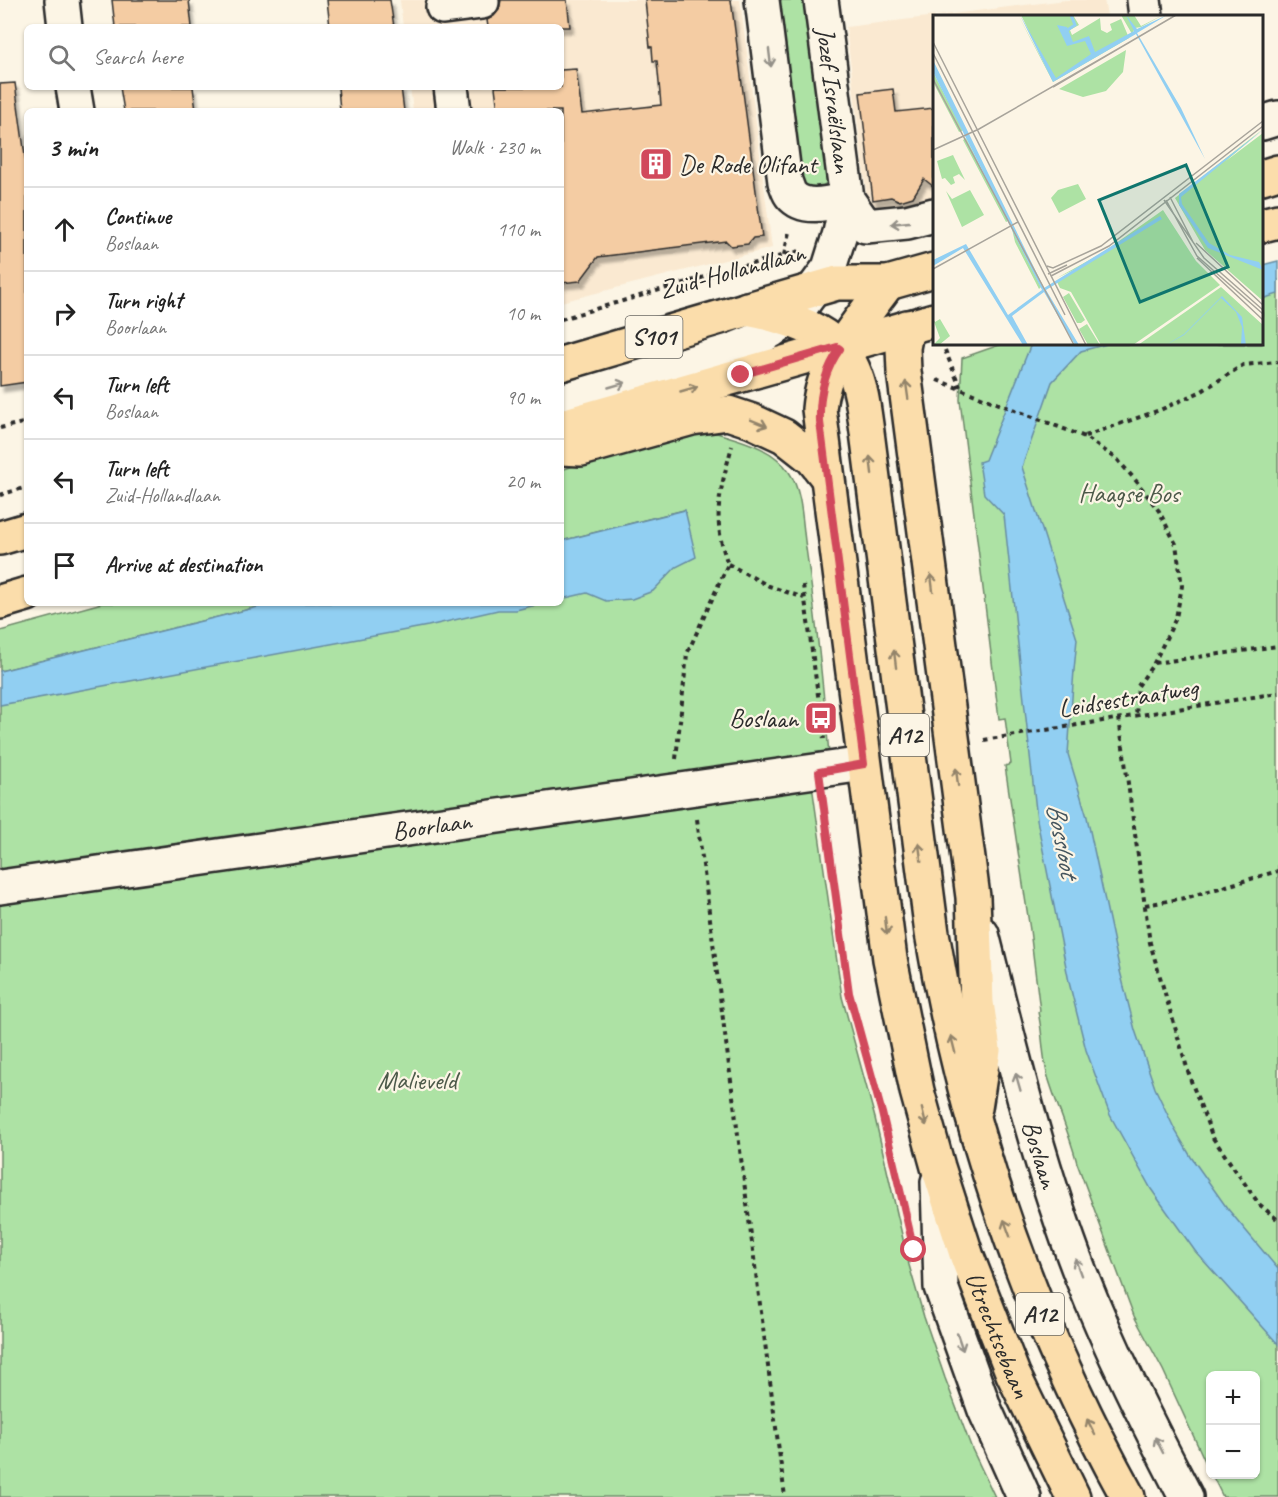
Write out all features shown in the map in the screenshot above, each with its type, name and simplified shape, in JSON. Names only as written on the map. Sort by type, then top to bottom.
[{"type":"main road","points":[[1263,177],[1278,172]]},
{"type":"main road","points":[[1263,225],[1278,221]]},
{"type":"main road","name":"S101","points":[[888,284],[933,270]]},
{"type":"main road","name":"Zuid-Hollandlaan","points":[[564,363],[837,283],[888,284]]},
{"type":"main road","name":"A12","points":[[888,284],[840,347],[828,370],[820,397],[820,422],[890,959],[917,1091],[938,1167]]},
{"type":"main road","name":"A12","points":[[747,309],[786,320],[817,333],[840,347],[853,369],[863,404],[932,933],[950,1033],[973,1121]]},
{"type":"main road","name":"S101","points":[[564,428],[573,423],[921,324]]},
{"type":"main road","name":"Boslaan","points":[[921,324],[903,348],[904,372],[973,897]]},
{"type":"main road","points":[[564,448],[580,449],[692,418],[728,413],[784,436],[812,458],[827,477]]},
{"type":"main road","points":[[0,538],[24,531]]},
{"type":"main road","points":[[0,602],[24,595]]},
{"type":"main road","name":"A12","points":[[973,897],[977,1003],[984,1050],[973,1121]]},
{"type":"main road","name":"Utrechtsebaan","points":[[973,1121],[999,1205],[1048,1335],[1070,1384],[1128,1497]]},
{"type":"main road","name":"Utrechtsebaan","points":[[938,1167],[966,1257],[1013,1374],[1073,1497]]},
{"type":"street","points":[[62,0],[65,24]]},
{"type":"street","name":"Jozef Israëlslaan","points":[[762,0],[785,182],[791,195],[803,203],[816,205],[847,200]]},
{"type":"street","name":"Jozef Israëlslaan","points":[[815,289],[829,268],[847,200],[821,0]]},
{"type":"street","points":[[1144,0],[1146,15]]},
{"type":"street","points":[[444,11],[482,2]]},
{"type":"street","points":[[74,90],[76,108]]},
{"type":"street","points":[[452,90],[454,108]]},
{"type":"street","points":[[1263,123],[1278,118]]},
{"type":"street","points":[[847,200],[866,226],[907,222],[933,215]]},
{"type":"street","name":"Zuid-Hollandlaan","points":[[564,400],[739,348],[760,338],[786,320],[815,289]]},
{"type":"street","name":"Boorlaan","points":[[0,887],[693,788],[822,761],[864,764]]},
{"type":"street","name":"Boslaan","points":[[973,897],[1018,1081],[1065,1230],[1112,1349],[1186,1497]]},
{"type":"street","points":[[938,1167],[941,1287],[985,1410],[1024,1497]]},
{"type":"path","name":"Zuid-Hollandlaan","points":[[564,319],[784,255],[837,243]]},
{"type":"path","points":[[942,345],[960,387]]},
{"type":"path","points":[[1084,437],[1160,410],[1191,396],[1243,365],[1278,362]]},
{"type":"path","points":[[933,387],[931,377],[1084,437],[1117,459],[1159,512],[1176,544],[1182,586],[1176,618],[1154,663],[1138,686],[1136,716]]},
{"type":"path","points":[[0,428],[24,423]]},
{"type":"path","points":[[732,444],[721,487],[718,514],[719,537],[728,564],[687,654],[675,766],[693,788],[785,1497]]},
{"type":"path","points":[[0,495],[24,488]]},
{"type":"path","points":[[728,564],[769,586],[804,598]]},
{"type":"path","points":[[803,585],[849,993],[882,1113],[906,1216]]},
{"type":"path","points":[[1154,663],[1278,646]]},
{"type":"path","name":"Leidsestraatweg","points":[[982,729],[984,741],[1278,693]]},
{"type":"path","points":[[1119,718],[1150,942],[1191,1081],[1213,1138],[1259,1203],[1278,1220]]},
{"type":"path","points":[[1145,904],[1185,898],[1278,871]]},
{"type":"shaded area","name":"De Rode Olifant","points":[[400,0],[740,0],[772,248],[564,301],[564,108],[413,108],[410,90],[564,90],[564,24],[403,24]]},
{"type":"shaded area","points":[[1066,0],[1104,0],[1107,15],[944,15]]},
{"type":"shaded area","points":[[933,16],[933,198],[908,205],[868,207],[846,27]]},
{"type":"green space","points":[[772,0],[810,0],[829,180],[819,188],[806,188],[798,184]]},
{"type":"green space","name":"Haagse Bos","points":[[1278,280],[1278,1497],[1223,1497],[1214,1479],[1260,1479],[1260,1371],[1206,1371],[1206,1463],[1163,1370],[1134,1316],[1077,1163],[1046,1069],[1030,930],[1005,766],[1011,764],[1005,718],[999,719],[960,400],[962,358],[999,345],[1263,345],[1263,284]]},
{"type":"green space","name":"Malieveld","points":[[717,433],[757,446],[782,464],[794,480],[797,489],[816,625],[829,754],[811,778],[842,997],[875,1118],[909,1265],[924,1317],[972,1449],[995,1497],[0,1497],[0,686],[380,606],[564,606],[564,563],[684,510],[564,540],[564,469],[684,434]]},
{"type":"green space","points":[[91,606],[262,606],[0,671],[0,631]]},
{"type":"water","points":[[1278,261],[1278,294],[1263,299],[1263,265]]},
{"type":"water","name":"Bossloot","points":[[1031,345],[1103,345],[1081,351],[1052,382],[1022,467],[1077,639],[1068,754],[1087,817],[1135,1030],[1155,1088],[1191,1157],[1227,1208],[1278,1269],[1278,1344],[1195,1251],[1151,1189],[1110,1115],[1086,1050],[1069,982],[1037,820],[1004,515],[984,494],[979,462],[985,460]]},
{"type":"water","points":[[685,510],[696,557],[676,567],[653,591],[632,599],[606,601],[587,593],[564,598],[564,540]]},
{"type":"water","points":[[262,606],[532,606],[516,610],[498,610],[428,626],[0,705],[0,671]]},
{"type":"building","points":[[112,0],[189,0],[192,24],[115,24]]},
{"type":"building","points":[[327,0],[390,0],[394,24],[330,24]]},
{"type":"building","points":[[501,0],[567,0],[570,27],[564,27],[564,24],[488,24],[487,20],[499,10]]},
{"type":"building","name":"De Rode Olifant","points":[[645,0],[731,0],[762,237],[753,238],[748,244],[731,246],[726,241],[598,257],[580,281],[564,283],[564,108],[498,108],[495,90],[564,90],[564,70],[576,69],[582,114],[661,105],[657,61],[653,61],[652,47],[650,47]]},
{"type":"building","points":[[15,83],[24,149],[24,382],[0,386],[0,84]]},
{"type":"building","points":[[893,89],[896,112],[933,108],[933,186],[924,179],[913,197],[900,201],[891,197],[873,200],[860,93]]},
{"type":"building","points":[[120,90],[193,90],[196,108],[124,108]]},
{"type":"building","points":[[338,90],[401,90],[404,108],[340,108]]},
{"type":"place","name":"De Rode Olifant","points":[[656,164]]},
{"type":"place","name":"Boslaan","points":[[821,718]]},
{"type":"route","points":[[741,375],[837,347],[840,349],[828,370],[822,387],[819,409],[864,764],[819,772],[849,993],[882,1113],[914,1250]]}]
